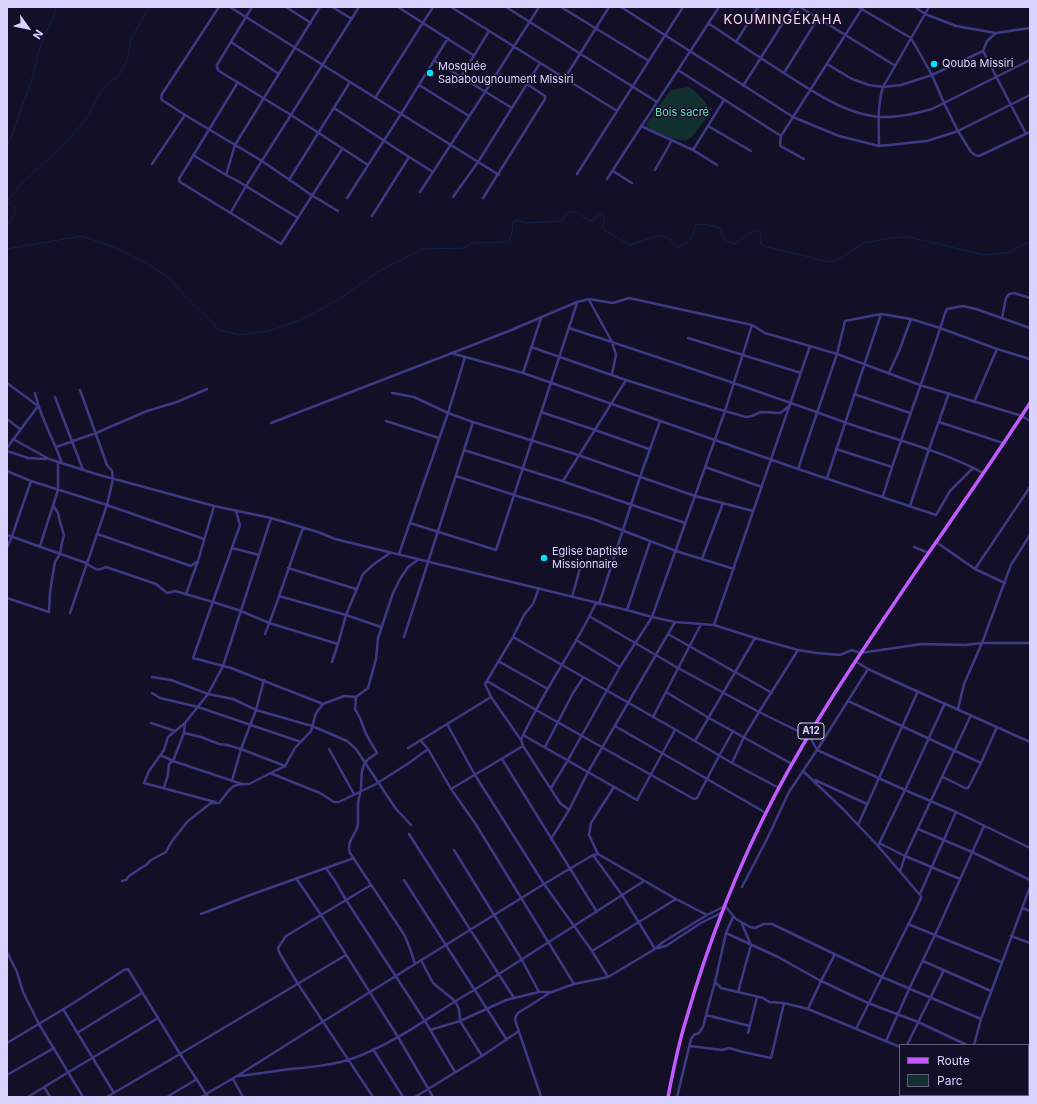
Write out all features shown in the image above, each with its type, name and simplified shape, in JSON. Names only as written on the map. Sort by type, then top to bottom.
[{"type":"main road","name":"A12","points":[[668,1097],[686,1021],[722,912],[766,813],[779,788],[808,736],[860,653],[1030,403]]},
{"type":"street","points":[[219,7],[162,94],[162,100],[262,161],[313,196],[338,211]]},
{"type":"street","points":[[230,7],[499,175]]},
{"type":"street","points":[[252,7],[216,66],[217,68],[368,165]]},
{"type":"street","points":[[287,7],[311,23]]},
{"type":"street","points":[[226,175],[235,145],[320,7]]},
{"type":"street","points":[[332,7],[352,19]]},
{"type":"street","points":[[231,212],[359,7]]},
{"type":"street","points":[[398,7],[474,55]]},
{"type":"street","points":[[375,98],[433,7]]},
{"type":"street","points":[[451,7],[616,111]]},
{"type":"street","points":[[506,7],[657,102]]},
{"type":"street","points":[[420,192],[486,92],[539,7]]},
{"type":"street","points":[[562,7],[649,61]]},
{"type":"street","points":[[565,78],[609,7]]},
{"type":"street","points":[[621,7],[793,117],[839,136],[879,146],[927,141],[958,131],[1030,95]]},
{"type":"street","points":[[577,174],[683,7]]},
{"type":"street","points":[[607,178],[718,7]]},
{"type":"street","points":[[736,42],[758,7]]},
{"type":"street","points":[[743,86],[794,7]]},
{"type":"street","points":[[800,7],[894,65]]},
{"type":"street","points":[[858,7],[911,38],[932,75],[958,131],[971,152],[975,155],[979,156],[1030,132]]},
{"type":"street","points":[[915,7],[925,14],[956,26],[996,33],[1030,28]]},
{"type":"street","points":[[879,146],[879,116],[883,87],[894,65],[929,7]]},
{"type":"street","points":[[804,159],[780,145],[781,136],[862,8]]},
{"type":"street","points":[[784,73],[818,18]]},
{"type":"street","points":[[708,24],[810,90],[841,106],[866,115],[879,116],[917,113],[932,109],[1030,60]]},
{"type":"street","points":[[461,77],[489,31]]},
{"type":"street","points":[[827,64],[859,82],[883,87],[902,86],[932,75],[983,51],[987,41],[996,33]]},
{"type":"street","points":[[347,198],[448,38]]},
{"type":"street","points":[[231,42],[279,74]]},
{"type":"street","points":[[983,51],[1026,134]]},
{"type":"street","points":[[435,60],[512,108]]},
{"type":"street","points":[[453,197],[478,162],[540,63]]},
{"type":"street","points":[[678,70],[781,136]]},
{"type":"street","points":[[238,82],[192,155],[179,180],[281,244],[342,149]]},
{"type":"street","points":[[289,180],[350,82]]},
{"type":"street","points":[[484,198],[546,98],[527,84]]},
{"type":"street","points":[[419,85],[469,116]]},
{"type":"street","points":[[693,150],[724,100]]},
{"type":"street","points":[[334,108],[433,172]]},
{"type":"street","points":[[152,164],[185,115]]},
{"type":"street","points":[[641,126],[693,150],[717,164]]},
{"type":"street","points":[[708,126],[751,151]]},
{"type":"street","points":[[655,170],[672,140]]},
{"type":"street","points":[[192,155],[298,218]]},
{"type":"street","points":[[372,216],[409,157]]},
{"type":"street","points":[[613,170],[632,183]]},
{"type":"street","points":[[1002,318],[1006,298],[1009,294],[1014,293],[1030,298]]},
{"type":"street","points":[[271,423],[577,302],[589,299],[614,303],[629,298],[752,326],[765,333],[837,354],[920,385],[1022,416],[1030,421]]},
{"type":"street","points":[[589,299],[612,342],[616,355],[612,374]]},
{"type":"street","points":[[410,523],[496,550],[577,302]]},
{"type":"street","points":[[883,496],[944,313],[947,309],[956,306],[963,306],[976,309],[1030,328]]},
{"type":"street","points":[[827,478],[881,314]]},
{"type":"street","points":[[798,468],[837,354],[845,321],[881,314],[911,319],[1030,359]]},
{"type":"street","points":[[523,373],[541,317]]},
{"type":"street","points":[[889,373],[900,351],[911,319]]},
{"type":"street","points":[[551,788],[620,667],[652,617],[725,411],[752,326]]},
{"type":"street","points":[[569,328],[929,449],[983,473]]},
{"type":"street","points":[[688,338],[801,373]]},
{"type":"street","points":[[714,626],[810,346]]},
{"type":"street","points":[[532,347],[626,380],[746,417],[761,412],[780,413],[783,412],[790,403]]},
{"type":"street","points":[[974,402],[997,349]]},
{"type":"street","points":[[451,353],[523,373],[936,515],[950,491],[974,468]]},
{"type":"street","points":[[399,554],[448,413],[465,357]]},
{"type":"street","points":[[562,481],[626,380]]},
{"type":"street","points":[[7,383],[38,406]]},
{"type":"street","points":[[56,447],[96,433],[147,411],[177,402],[207,389]]},
{"type":"street","points":[[70,613],[107,505],[113,479],[112,471],[107,466],[80,390]]},
{"type":"street","points":[[35,393],[38,406],[62,464]]},
{"type":"street","points":[[392,393],[414,397],[448,413],[473,422],[578,455],[695,496],[753,511]]},
{"type":"street","points":[[910,506],[949,393]]},
{"type":"street","points":[[854,394],[910,413]]},
{"type":"street","points":[[54,397],[83,470]]},
{"type":"street","points":[[7,447],[38,406]]},
{"type":"street","points":[[542,412],[650,449]]},
{"type":"street","points":[[7,419],[20,429]]},
{"type":"street","points":[[386,421],[439,438]]},
{"type":"street","points":[[520,740],[561,664],[597,603],[660,421]]},
{"type":"street","points":[[404,637],[473,422]]},
{"type":"street","points":[[939,422],[1003,443]]},
{"type":"street","points":[[13,439],[49,460]]},
{"type":"street","points":[[836,449],[892,467]]},
{"type":"street","points":[[464,450],[686,522]]},
{"type":"street","points":[[7,451],[28,458],[58,462],[113,479],[214,506],[271,518],[318,532],[335,539],[652,617],[675,622],[714,626],[798,650],[840,655],[852,650],[860,653],[922,644],[965,645],[1030,643]]},
{"type":"street","points":[[40,546],[58,490],[58,462]]},
{"type":"street","points":[[705,467],[762,487]]},
{"type":"street","points":[[7,471],[31,481],[107,505],[204,539]]},
{"type":"street","points":[[456,476],[593,520],[650,542],[734,569]]},
{"type":"street","points":[[7,548],[31,481]]},
{"type":"street","points":[[975,569],[1030,487]]},
{"type":"street","points":[[702,559],[723,503]]},
{"type":"street","points":[[7,598],[49,612],[50,593],[55,562],[60,554],[64,535],[58,513],[53,505]]},
{"type":"street","points":[[186,594],[198,561],[214,506]]},
{"type":"street","points":[[236,511],[240,525],[193,658],[231,668],[324,704]]},
{"type":"street","points":[[219,803],[144,783],[149,771],[164,750],[168,737],[185,723],[198,707],[208,694],[224,666],[271,518]]},
{"type":"street","points":[[265,634],[303,528]]},
{"type":"street","points":[[7,534],[86,563],[96,570],[106,567],[156,584],[167,593],[175,591],[213,602],[269,624],[338,644]]},
{"type":"street","points":[[97,534],[191,566],[198,561]]},
{"type":"street","points":[[958,709],[964,684],[982,644],[1011,565],[1030,535]]},
{"type":"street","points":[[1026,541],[1030,544]]},
{"type":"street","points":[[626,610],[650,542]]},
{"type":"street","points":[[936,542],[975,569],[1005,583]]},
{"type":"street","points":[[914,547],[929,553]]},
{"type":"street","points":[[232,548],[260,555]]},
{"type":"street","points":[[332,662],[346,615],[363,574],[374,564],[391,553]]},
{"type":"street","points":[[219,803],[233,785],[249,784],[285,766],[295,748],[311,730],[316,712],[324,704],[344,696],[356,696],[368,688],[376,660],[378,638],[393,593],[400,578],[408,567],[420,559]]},
{"type":"street","points":[[572,597],[582,562]]},
{"type":"street","points":[[288,568],[356,589]]},
{"type":"street","points":[[539,588],[533,604],[524,615],[513,637],[485,684],[491,697],[560,803],[569,810]]},
{"type":"street","points":[[279,596],[346,615],[381,627]]},
{"type":"street","points":[[589,616],[678,668],[759,712],[810,737],[817,750],[956,812],[1030,848]]},
{"type":"street","points":[[552,839],[569,810],[588,772],[675,622]]},
{"type":"street","points":[[653,717],[701,624]]},
{"type":"street","points":[[668,634],[772,692]]},
{"type":"street","points":[[513,637],[719,756],[779,788]]},
{"type":"street","points":[[695,742],[755,638]]},
{"type":"street","points":[[576,640],[620,667]]},
{"type":"street","points":[[732,763],[744,737],[798,650]]},
{"type":"street","points":[[498,661],[548,689]]},
{"type":"street","points":[[855,661],[1030,742]]},
{"type":"street","points":[[742,887],[789,792],[868,668]]},
{"type":"street","points":[[152,677],[171,680],[208,694],[233,699],[256,710],[312,726],[347,741],[356,749],[396,809],[411,825]]},
{"type":"street","points":[[544,747],[583,677]]},
{"type":"street","points":[[232,781],[240,749],[256,710],[264,680]]},
{"type":"street","points":[[487,681],[602,748],[695,799],[697,798],[733,731]]},
{"type":"street","points":[[858,825],[918,691]]},
{"type":"street","points":[[666,692],[709,718],[792,764]]},
{"type":"street","points":[[152,694],[160,698],[198,707],[301,742]]},
{"type":"street","points":[[356,696],[355,709],[366,734],[377,753],[365,763],[359,801],[357,829],[349,844],[349,849],[350,853],[405,936],[415,964]]},
{"type":"street","points":[[408,748],[491,697]]},
{"type":"street","points":[[848,701],[981,763]]},
{"type":"street","points":[[879,844],[945,703]]},
{"type":"street","points":[[900,872],[905,856],[971,715]]},
{"type":"street","points":[[151,723],[175,731]]},
{"type":"street","points":[[164,788],[169,764],[174,761],[184,733],[185,723]]},
{"type":"street","points":[[447,724],[475,775],[544,884],[592,951],[608,977]]},
{"type":"street","points":[[615,726],[766,813]]},
{"type":"street","points":[[942,777],[968,788],[997,727]]},
{"type":"street","points":[[523,735],[637,800],[675,730]]},
{"type":"street","points":[[184,733],[240,749],[285,766]]},
{"type":"street","points":[[420,740],[428,749],[475,823],[574,984]]},
{"type":"street","points":[[452,789],[523,746]]},
{"type":"street","points":[[329,749],[354,794]]},
{"type":"street","points":[[270,773],[320,793],[334,802],[340,802],[378,782],[409,763],[428,749]]},
{"type":"street","points":[[160,755],[243,784]]},
{"type":"street","points":[[502,759],[597,912]]},
{"type":"street","points":[[803,770],[879,844],[900,872],[920,894]]},
{"type":"street","points":[[812,779],[867,804]]},
{"type":"street","points":[[614,787],[591,823],[589,835],[598,854],[707,915]]},
{"type":"street","points":[[122,881],[126,880],[151,860],[166,852],[172,841],[188,821],[211,803],[219,803]]},
{"type":"street","points":[[856,1029],[921,898],[920,894],[956,812]]},
{"type":"street","points":[[886,1041],[984,826]]},
{"type":"street","points":[[918,829],[972,852],[1030,880]]},
{"type":"street","points":[[409,834],[514,998]]},
{"type":"street","points":[[879,844],[960,879]]},
{"type":"street","points":[[454,850],[522,960],[539,992]]},
{"type":"street","points":[[201,1097],[233,1079],[323,1021],[521,898],[593,855],[598,854]]},
{"type":"street","points":[[593,855],[622,895],[655,949]]},
{"type":"street","points":[[201,914],[354,858]]},
{"type":"street","points":[[326,868],[425,1022],[455,1072]]},
{"type":"street","points":[[296,878],[370,992],[433,1097]]},
{"type":"street","points":[[404,880],[507,1040]]},
{"type":"street","points":[[237,1076],[333,1064],[373,1049],[425,1022],[455,1001],[522,960],[644,881]]},
{"type":"street","points":[[371,885],[286,936],[278,948],[298,984],[373,1097]]},
{"type":"street","points":[[974,1044],[981,1018],[1030,887]]},
{"type":"street","points":[[592,951],[676,899]]},
{"type":"street","points":[[541,1097],[519,1031],[516,1020],[518,1013],[552,992],[574,984],[608,977],[655,949],[663,942],[707,915],[725,906],[733,917],[742,923],[754,928],[764,924],[772,924],[882,977],[981,1018]]},
{"type":"street","points":[[1022,908],[1030,911]]},
{"type":"street","points":[[655,949],[666,946],[722,912]]},
{"type":"street","points":[[677,1097],[692,1037],[702,1030],[703,1027],[726,933],[733,917]]},
{"type":"street","points":[[738,992],[751,945],[742,923]]},
{"type":"street","points":[[908,924],[1001,962]]},
{"type":"street","points":[[726,933],[762,951],[778,957],[821,981],[868,1003],[918,1022],[965,1044]]},
{"type":"street","points":[[1011,936],[1030,943]]},
{"type":"street","points":[[7,952],[17,972],[23,992],[39,1024],[83,1097]]},
{"type":"street","points":[[808,1009],[835,954]]},
{"type":"street","points":[[107,1097],[346,955]]},
{"type":"street","points":[[421,960],[433,983],[455,1001],[459,1009],[460,1021],[482,1056]]},
{"type":"street","points":[[923,961],[991,991]]},
{"type":"street","points":[[7,1043],[124,970],[128,969],[207,1095]]},
{"type":"street","points":[[907,1044],[944,970]]},
{"type":"street","points":[[715,982],[721,988],[769,1002],[784,1003],[808,1009],[899,1047]]},
{"type":"street","points":[[77,1033],[142,992]]},
{"type":"street","points":[[430,1030],[460,1021],[506,1000],[539,992],[552,992]]},
{"type":"street","points":[[748,1032],[756,997]]},
{"type":"street","points":[[690,1046],[722,1050],[729,1048],[771,1058],[784,1003]]},
{"type":"street","points":[[63,1009],[114,1093]]},
{"type":"street","points":[[706,1015],[750,1026]]},
{"type":"street","points":[[28,1097],[158,1018]]},
{"type":"street","points":[[414,1097],[482,1056],[519,1031]]},
{"type":"street","points":[[7,1075],[54,1048]]},
{"type":"street","points":[[373,1049],[403,1097]]},
{"type":"street","points":[[167,1097],[197,1079]]},
{"type":"street","points":[[233,1079],[243,1097]]},
{"type":"street","points":[[44,1087],[50,1097]]},
{"type":"green space","name":"Bois sacré","points":[[688,87],[695,91],[710,110],[708,116],[692,137],[685,141],[671,138],[647,127],[647,123],[671,90]]},
{"type":"waterway","points":[[7,148],[31,82],[40,47],[57,7]]},
{"type":"waterway","points":[[7,227],[16,212],[16,209],[7,201],[24,181],[56,152],[83,123],[100,93],[110,82],[119,76],[128,58],[131,39],[148,7]]},
{"type":"waterway","points":[[7,249],[82,236],[119,249],[155,268],[169,278],[219,330],[239,335],[269,331],[301,320],[339,299],[381,270],[423,249],[464,248],[473,243],[509,241],[513,222],[516,220],[525,223],[562,221],[570,211],[593,221],[598,214],[603,214],[605,216],[603,227],[604,230],[630,245],[660,235],[668,238],[676,247],[681,246],[694,235],[694,228],[696,225],[703,224],[718,227],[724,239],[733,244],[755,230],[759,231],[761,234],[761,244],[767,247],[829,262],[841,258],[864,243],[892,238],[909,237],[984,255],[1010,252],[1030,241]]},
{"type":"place","name":"Qouba Missiri","points":[[934,64]]},
{"type":"place","name":"Mosquée Sababougnoument Missiri","points":[[430,73]]},
{"type":"place","name":"Eglise baptiste Missionnaire","points":[[544,558]]},
{"type":"district","name":"KOUMINGÉKAHA","points":[[783,20]]}]
